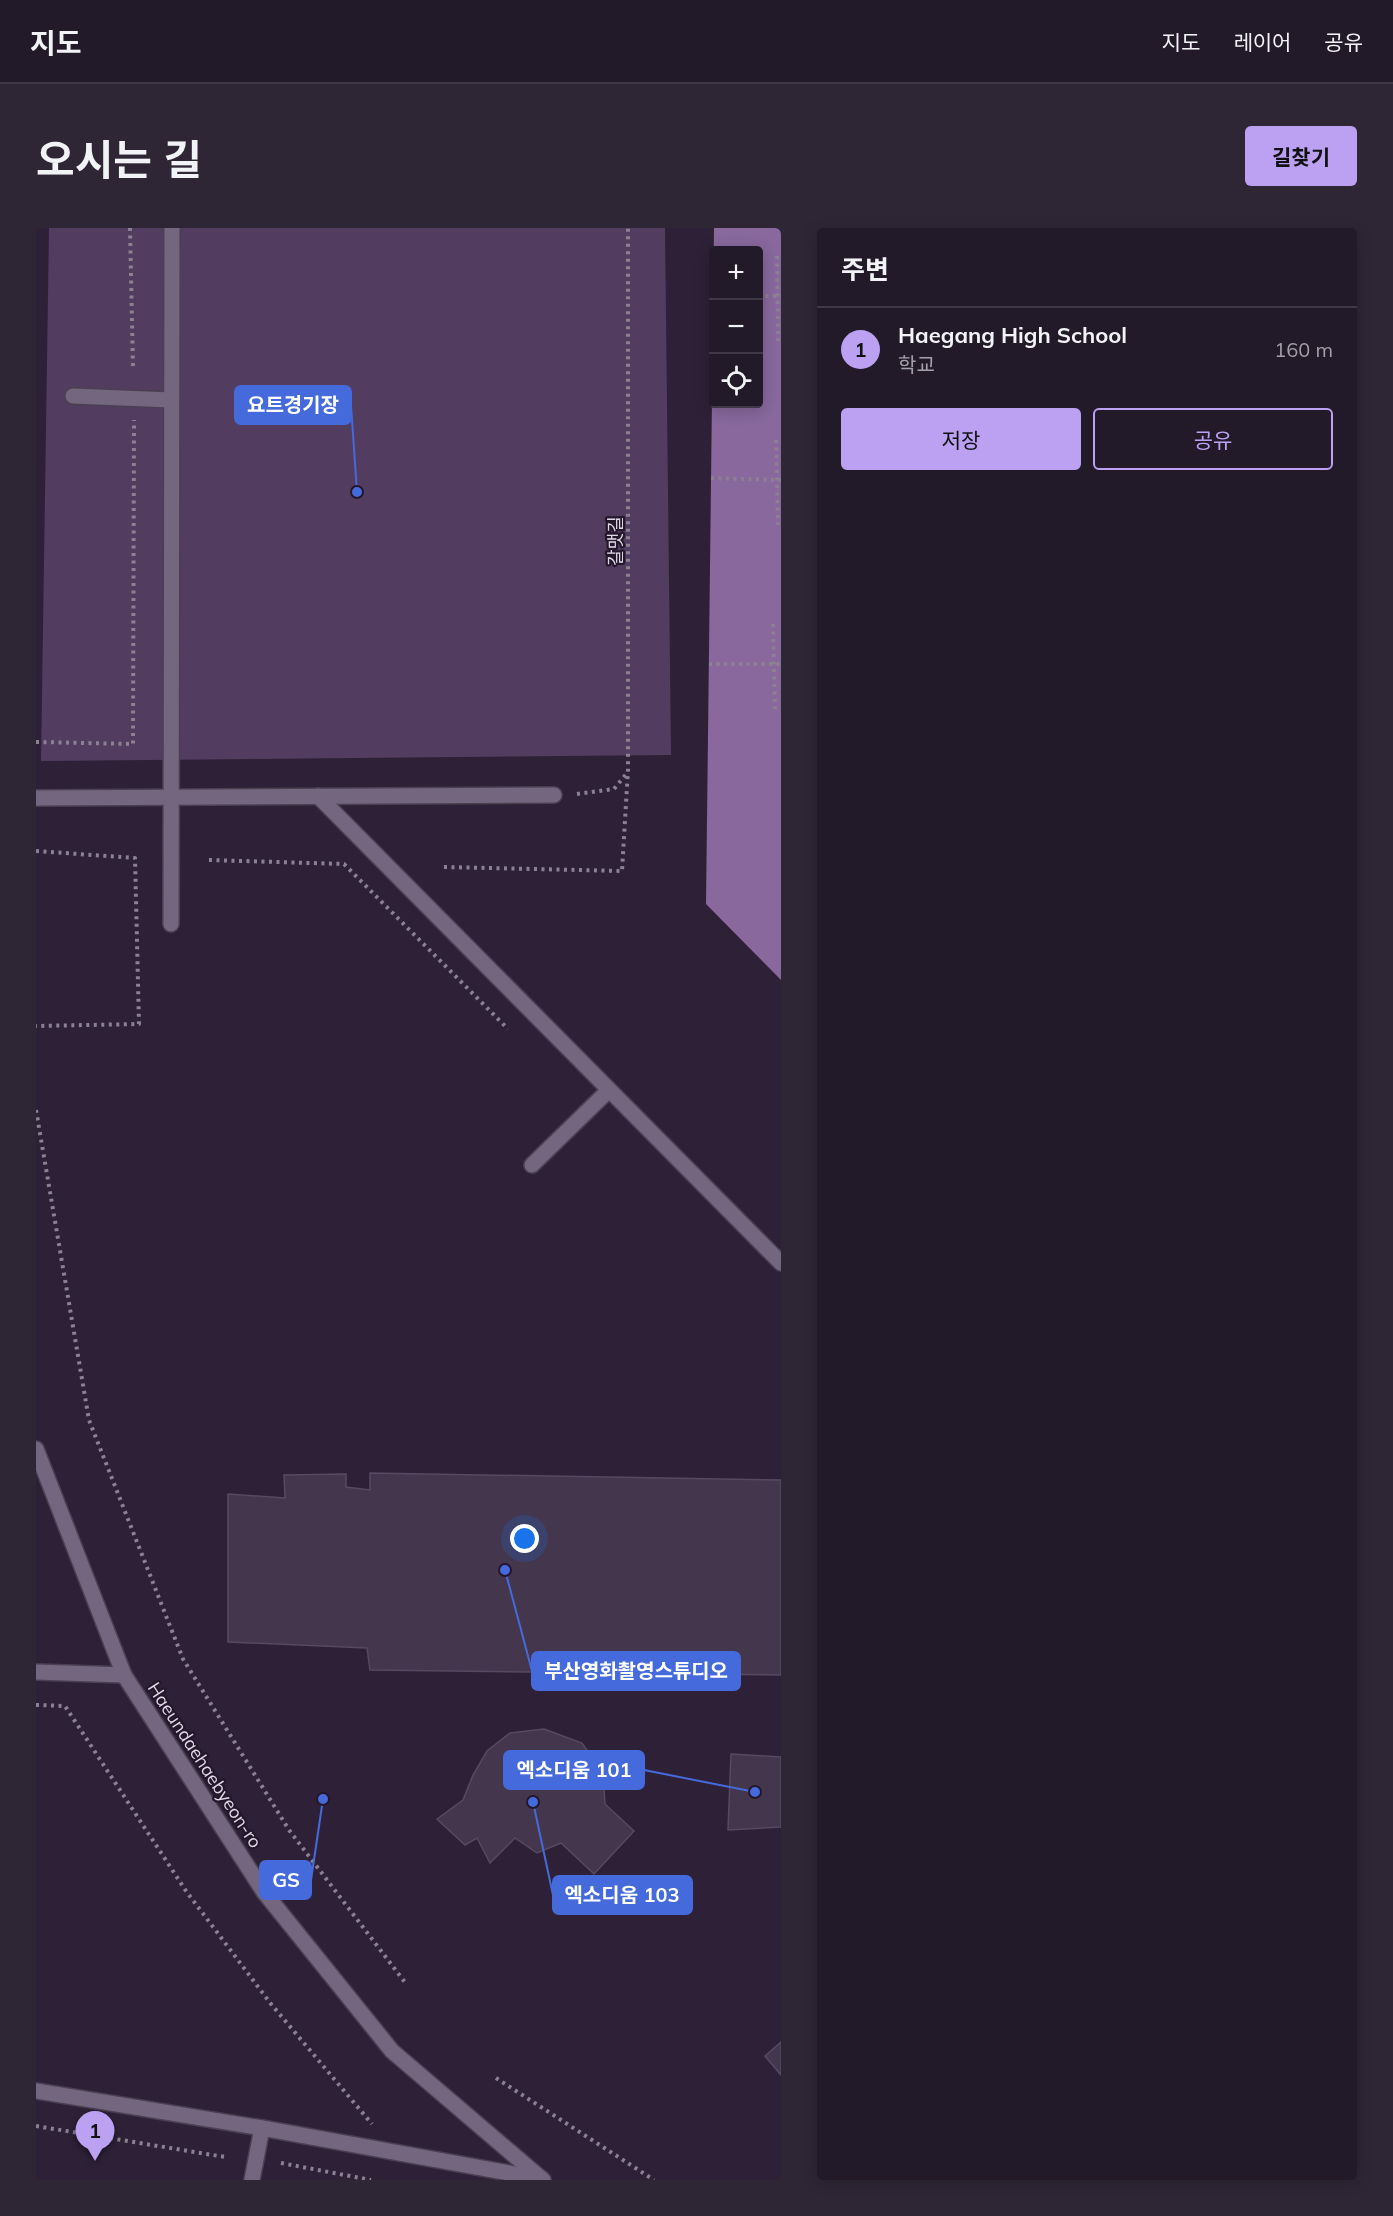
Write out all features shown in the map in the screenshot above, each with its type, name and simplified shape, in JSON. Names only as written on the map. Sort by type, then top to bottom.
[{"type":"street","points":[[171,924],[172,228]]},
{"type":"street","points":[[73,396],[171,400]]},
{"type":"street","points":[[36,798],[554,795]]},
{"type":"street","points":[[318,796],[781,1263]]},
{"type":"street","points":[[532,1165],[609,1090]]},
{"type":"street","name":"Haeundaehaebyeon-ro","points":[[36,1449],[124,1674],[264,1892],[392,2051],[543,2180]]},
{"type":"street","points":[[36,1672],[124,1674]]},
{"type":"street","points":[[36,2091],[261,2128],[543,2180]]},
{"type":"street","points":[[252,2180],[261,2128]]},
{"type":"path","points":[[130,228],[133,368]]},
{"type":"path","name":"갈맷길","points":[[444,867],[622,872],[628,770],[628,228]]},
{"type":"path","points":[[777,256],[780,296],[778,341]]},
{"type":"path","points":[[763,296],[780,296]]},
{"type":"path","points":[[36,742],[133,744],[134,417]]},
{"type":"path","points":[[776,440],[779,480],[778,525]]},
{"type":"path","points":[[711,478],[779,480]]},
{"type":"path","points":[[773,624],[775,709]]},
{"type":"path","points":[[709,664],[781,664]]},
{"type":"path","points":[[554,795],[614,789],[628,770]]},
{"type":"path","points":[[36,851],[135,858],[139,1023],[36,1026]]},
{"type":"path","points":[[209,860],[344,864],[508,1029]]},
{"type":"path","points":[[36,1110],[89,1420],[183,1659],[289,1830],[407,1985]]},
{"type":"path","points":[[36,1705],[65,1706],[186,1891],[272,2004],[374,2124],[362,2122]]},
{"type":"path","points":[[496,2078],[654,2180]]},
{"type":"path","points":[[36,2126],[225,2157]]},
{"type":"path","points":[[281,2163],[371,2180]]},
{"type":"shaded area","points":[[49,228],[665,228],[671,755],[41,761]]},
{"type":"shaded area","points":[[714,228],[781,228],[781,980],[706,904],[712,408],[763,408],[763,246],[714,246]]},
{"type":"building","points":[[370,1473],[781,1480],[781,1675],[370,1670],[367,1648],[228,1642],[228,1494],[285,1498],[284,1475],[346,1474],[346,1487],[370,1490]]},
{"type":"building","points":[[544,1729],[582,1743],[603,1773],[605,1804],[634,1831],[594,1874],[561,1843],[537,1853],[515,1838],[490,1863],[477,1838],[465,1845],[437,1819],[463,1800],[473,1775],[487,1751],[510,1733]]},
{"type":"building","points":[[731,1754],[781,1757],[781,1827],[728,1830]]},
{"type":"building","points":[[781,2042],[781,2075],[765,2056]]},
{"type":"place","name":"요트경기장","points":[[357,492]]},
{"type":"place","name":"부산영화촬영스튜디오","points":[[505,1570]]},
{"type":"place","name":"엑소디움 101","points":[[755,1792]]},
{"type":"place","name":"GS","points":[[323,1799]]},
{"type":"place","name":"엑소디움 103","points":[[533,1802]]},
{"type":"place","name":"Haegang High School","points":[[95,2161]]}]
